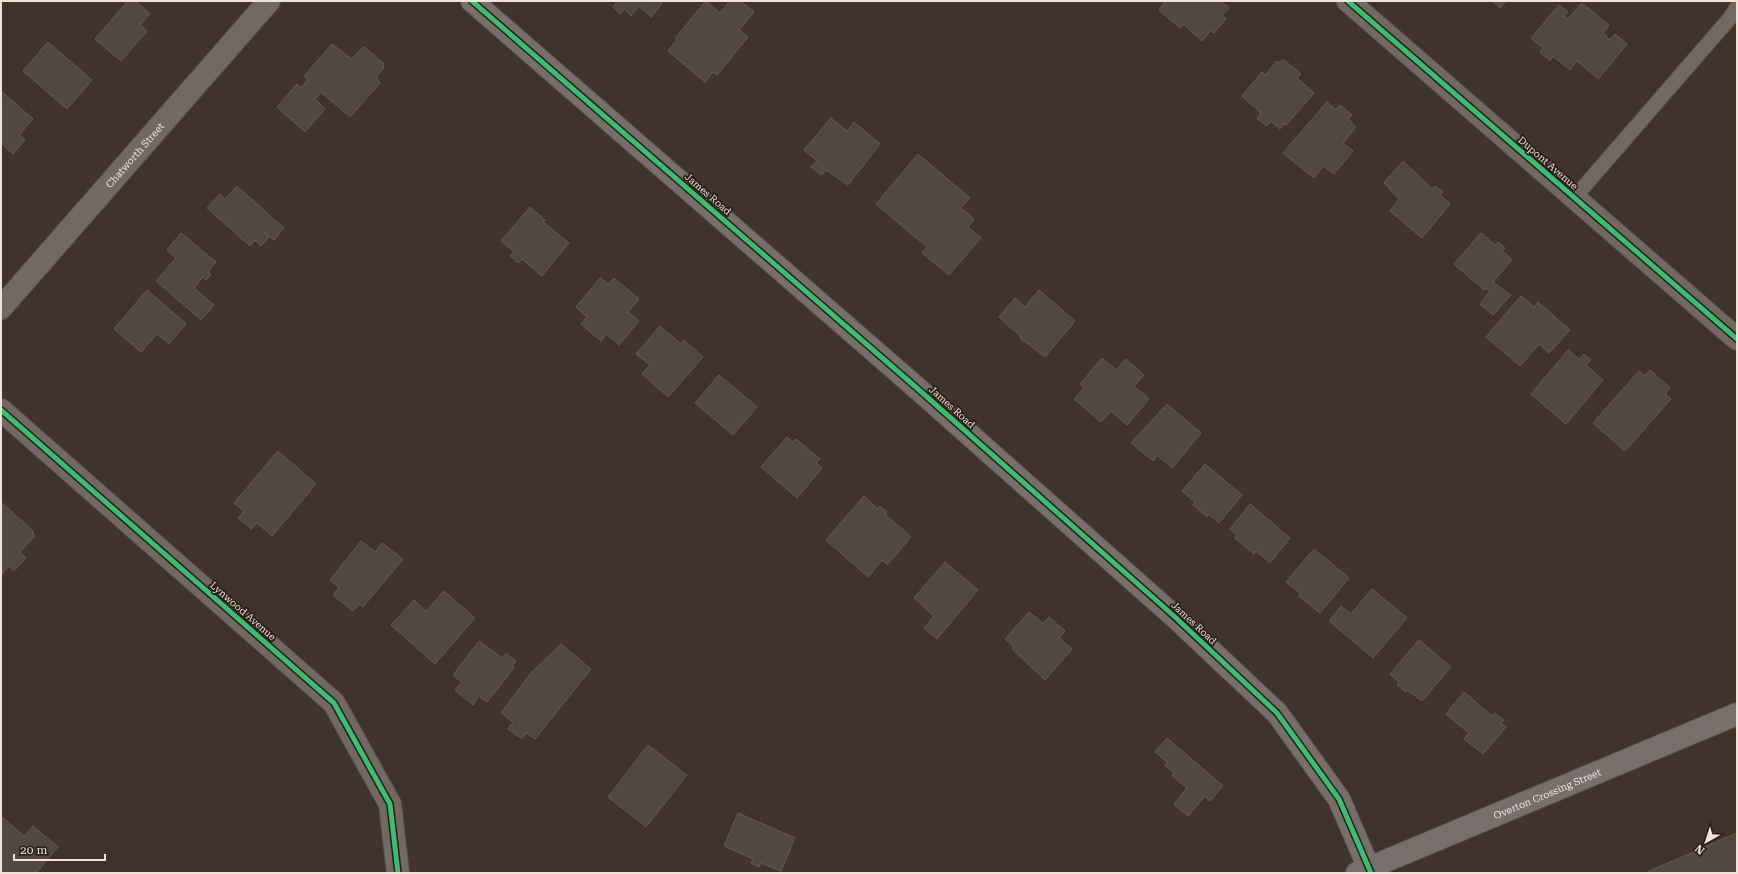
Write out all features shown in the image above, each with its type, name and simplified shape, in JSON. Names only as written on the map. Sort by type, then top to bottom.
[{"type":"main road","name":"James Road","points":[[472,1],[930,400],[1175,617],[1277,713],[1339,799],[1365,871]]},
{"type":"main road","name":"Overton Crossing Street","points":[[1365,871],[1737,714]]},
{"type":"street","name":"Chatworth Street","points":[[1,308],[269,1]]},
{"type":"street","name":"Dupont Avenue","points":[[1348,1],[1737,339]]},
{"type":"street","name":"Lynwood Avenue","points":[[1,410],[334,703],[390,804],[398,873]]},
{"type":"lane","points":[[1574,198],[1737,8]]},
{"type":"building","points":[[128,1],[135,1],[150,14],[140,25],[147,31],[121,61],[95,39]]},
{"type":"building","points":[[615,1],[664,1],[651,17],[639,6],[631,16],[624,9],[620,14],[613,7],[617,2]]},
{"type":"building","points":[[706,1],[720,13],[730,1],[740,1],[754,12],[739,30],[748,37],[717,75],[713,72],[705,82],[668,51],[677,40],[675,38]]},
{"type":"building","points":[[1166,1],[1221,1],[1229,8],[1222,15],[1226,19],[1214,33],[1211,30],[1202,41],[1183,24],[1180,28],[1159,10]]},
{"type":"building","points":[[1492,1],[1506,1],[1500,8]]},
{"type":"building","points":[[1582,3],[1609,25],[1603,33],[1610,40],[1615,34],[1627,44],[1598,79],[1577,61],[1570,70],[1553,56],[1550,61],[1540,52],[1543,48],[1531,38],[1559,5],[1568,12],[1564,16],[1568,19]]},
{"type":"building","points":[[48,42],[92,80],[67,109],[23,71]]},
{"type":"building","points":[[332,44],[352,59],[364,47],[367,49],[384,64],[383,69],[376,77],[380,83],[350,117],[321,92],[315,99],[325,109],[305,132],[277,107],[297,84],[301,88],[308,79],[304,76]]},
{"type":"building","points":[[1283,59],[1301,74],[1297,78],[1314,93],[1286,125],[1284,124],[1280,129],[1271,121],[1266,126],[1257,118],[1261,113],[1242,96],[1262,72],[1265,75],[1277,61],[1279,63]]},
{"type":"building","points":[[1,91],[33,119],[19,135],[25,140],[13,154],[1,143]]},
{"type":"building","points":[[1327,102],[1336,110],[1340,105],[1352,115],[1348,119],[1356,127],[1343,143],[1353,151],[1334,174],[1323,166],[1314,178],[1283,153]]},
{"type":"building","points":[[831,118],[847,131],[854,122],[880,144],[848,185],[826,170],[822,175],[811,167],[817,161],[804,150]]},
{"type":"building","points":[[918,154],[970,198],[961,208],[974,219],[968,227],[981,238],[949,275],[922,253],[927,247],[876,204]]},
{"type":"building","points":[[1403,161],[1432,189],[1435,186],[1443,192],[1440,195],[1450,204],[1422,238],[1390,211],[1399,199],[1384,183]]},
{"type":"building","points":[[237,186],[284,228],[274,240],[263,231],[269,237],[261,246],[255,240],[250,246],[207,208],[220,194],[225,199]]},
{"type":"building","points":[[530,207],[545,220],[543,222],[569,243],[542,276],[522,259],[518,263],[510,256],[514,252],[501,241]]},
{"type":"building","points":[[181,233],[216,262],[208,272],[211,274],[206,280],[203,277],[194,288],[214,305],[201,320],[156,281],[176,258],[167,250]]},
{"type":"building","points":[[1481,233],[1495,245],[1498,242],[1505,248],[1502,251],[1512,260],[1493,282],[1511,295],[1493,315],[1480,304],[1490,291],[1486,288],[1484,290],[1454,264]]},
{"type":"building","points":[[600,278],[608,284],[614,278],[639,299],[628,312],[639,321],[619,345],[606,334],[601,341],[581,324],[587,317],[576,307]]},
{"type":"building","points":[[147,290],[186,324],[169,344],[157,334],[141,352],[114,329]]},
{"type":"building","points":[[1039,290],[1075,321],[1045,357],[1020,338],[1021,337],[999,317],[1015,298],[1025,307]]},
{"type":"building","points":[[1521,296],[1534,307],[1538,302],[1570,330],[1549,353],[1539,344],[1520,366],[1486,337]]},
{"type":"building","points":[[660,326],[681,344],[684,340],[703,357],[668,397],[642,374],[650,365],[636,354]]},
{"type":"building","points":[[1568,350],[1579,359],[1584,354],[1591,360],[1586,365],[1603,380],[1566,424],[1531,394]]},
{"type":"building","points":[[1102,358],[1116,370],[1126,359],[1144,375],[1134,386],[1149,399],[1127,425],[1111,411],[1101,422],[1074,399],[1084,388],[1080,384]]},
{"type":"building","points":[[1650,370],[1670,388],[1665,394],[1671,399],[1625,451],[1593,423],[1639,371],[1645,376]]},
{"type":"building","points":[[719,375],[757,407],[733,435],[695,403]]},
{"type":"building","points":[[1167,404],[1201,433],[1172,468],[1157,455],[1153,461],[1131,443]]},
{"type":"building","points":[[787,437],[793,442],[796,439],[820,459],[816,463],[822,468],[797,498],[761,467]]},
{"type":"building","points":[[278,451],[316,484],[272,536],[257,523],[251,529],[238,518],[244,511],[234,503]]},
{"type":"building","points":[[1205,464],[1242,495],[1219,523],[1209,514],[1207,517],[1193,505],[1195,502],[1182,491]]},
{"type":"building","points":[[864,496],[878,509],[880,506],[887,512],[885,514],[911,537],[887,565],[882,560],[868,577],[826,540]]},
{"type":"building","points":[[1,502],[34,532],[32,533],[35,536],[20,552],[26,558],[14,571],[9,566],[2,574]]},
{"type":"building","points":[[1250,504],[1290,538],[1270,563],[1256,551],[1254,554],[1235,538],[1237,535],[1230,529]]},
{"type":"building","points":[[361,541],[375,552],[382,543],[403,559],[363,607],[360,604],[353,611],[333,595],[339,587],[330,580]]},
{"type":"building","points":[[1314,549],[1349,578],[1320,613],[1299,596],[1301,594],[1286,582]]},
{"type":"building","points":[[945,562],[978,590],[937,639],[924,628],[934,616],[914,598]]},
{"type":"building","points":[[1372,589],[1407,618],[1373,658],[1329,621],[1341,606],[1351,614]]},
{"type":"building","points":[[444,591],[475,618],[435,664],[391,625],[414,600],[426,611]]},
{"type":"building","points":[[1029,612],[1043,623],[1049,617],[1065,631],[1059,638],[1072,649],[1045,680],[1012,649],[1014,647],[1005,639]]},
{"type":"building","points":[[1419,640],[1451,667],[1422,701],[1397,685],[1399,682],[1390,674]]},
{"type":"building","points":[[479,641],[502,658],[506,653],[516,661],[512,666],[514,668],[487,702],[479,696],[473,705],[455,690],[462,682],[453,675]]},
{"type":"building","points":[[561,644],[591,669],[535,739],[527,733],[522,739],[508,729],[513,722],[501,713],[531,673]]},
{"type":"building","points":[[1464,692],[1492,716],[1495,713],[1504,720],[1501,723],[1506,727],[1483,754],[1464,739],[1469,733],[1446,714]]},
{"type":"building","points":[[1167,738],[1223,786],[1210,801],[1205,796],[1188,816],[1174,804],[1187,788],[1172,776],[1174,773],[1165,765],[1167,762],[1155,752]]},
{"type":"building","points":[[648,745],[687,775],[646,827],[608,797]]},
{"type":"building","points":[[738,813],[795,838],[781,871],[761,863],[759,867],[751,863],[753,859],[724,846]]},
{"type":"building","points":[[1,816],[24,836],[33,826],[58,847],[36,873],[1,873]]},
{"type":"building","points":[[1737,833],[1737,873],[1645,873]]},
{"type":"cycle path","points":[[472,1],[918,389],[1175,617],[1277,713],[1339,799],[1371,873]]},
{"type":"cycle path","points":[[1348,1],[1737,339]]},
{"type":"cycle path","points":[[1,410],[334,703],[390,804],[398,873]]}]
